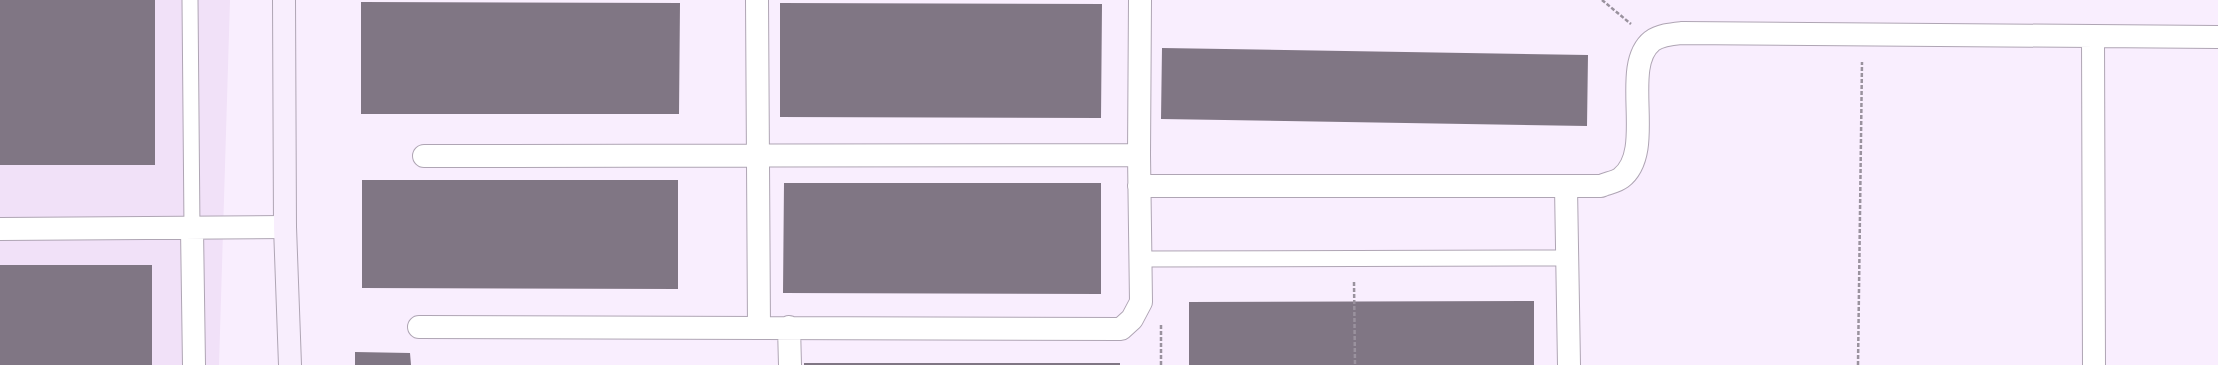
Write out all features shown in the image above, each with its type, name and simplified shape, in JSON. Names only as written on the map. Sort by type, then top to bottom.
[{"type":"street","points":[[284,0],[285,227],[290,365]]},
{"type":"street","points":[[757,0],[759,327]]},
{"type":"street","points":[[419,327],[1121,329],[1132,319],[1141,302],[1139,186],[1140,0]]},
{"type":"street","points":[[1139,186],[1601,186],[1621,178],[1630,167],[1636,153],[1639,70],[1643,52],[1653,41],[1668,35],[1682,33],[2218,37]]},
{"type":"street","points":[[2092,37],[2094,365]]},
{"type":"street","points":[[424,156],[1139,155]]},
{"type":"street","points":[[1566,187],[1569,365]]},
{"type":"street","points":[[0,230],[285,227]]},
{"type":"street","points":[[192,229],[194,365]]},
{"type":"street","points":[[789,327],[790,365]]},
{"type":"lane","points":[[190,0],[192,229]]},
{"type":"lane","points":[[1140,258],[1568,258]]},
{"type":"path","points":[[1602,0],[1653,41]]},
{"type":"path","points":[[1858,365],[1862,35]]},
{"type":"path","points":[[1354,258],[1355,365]]},
{"type":"shaded area","points":[[0,0],[230,0],[219,365],[0,365]]},
{"type":"building","points":[[0,0],[155,0],[155,165],[0,165]]},
{"type":"building","points":[[361,2],[680,3],[679,114],[361,114]]},
{"type":"building","points":[[780,3],[1102,4],[1101,118],[780,117]]},
{"type":"building","points":[[1162,48],[1588,55],[1587,126],[1161,119]]},
{"type":"building","points":[[362,180],[678,180],[678,289],[362,288]]},
{"type":"building","points":[[784,183],[1101,183],[1101,294],[783,293]]},
{"type":"building","points":[[0,265],[152,265],[152,365],[0,365]]},
{"type":"building","points":[[1534,301],[1534,365],[1189,365],[1189,302]]},
{"type":"building","points":[[355,352],[410,353],[411,365],[355,365]]},
{"type":"building","points":[[804,363],[1120,363],[1120,365],[804,365]]}]
